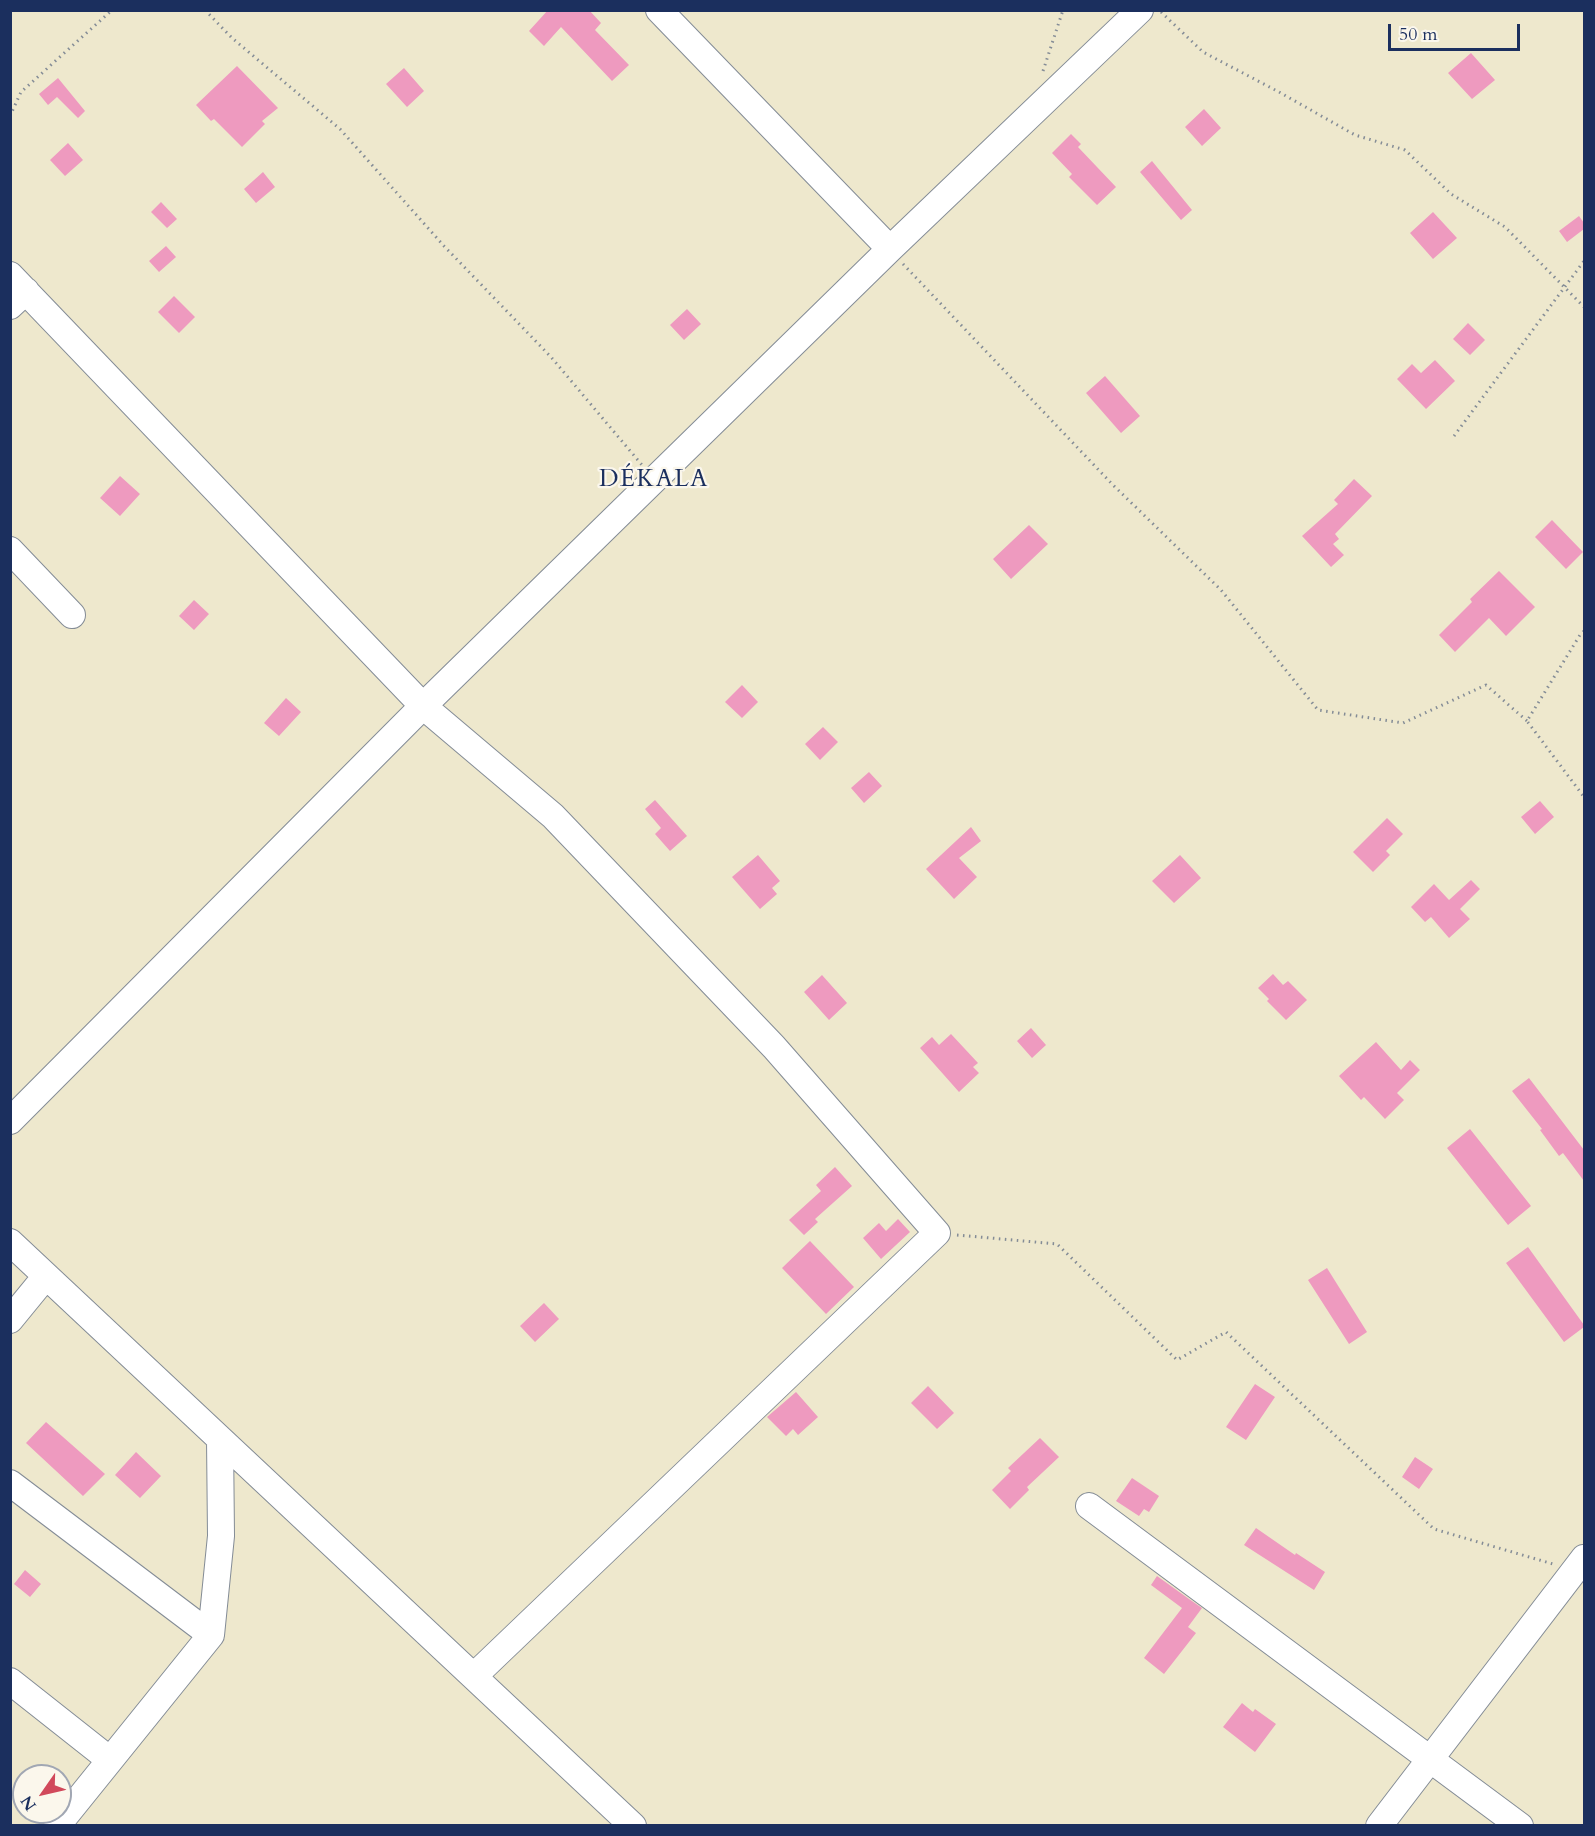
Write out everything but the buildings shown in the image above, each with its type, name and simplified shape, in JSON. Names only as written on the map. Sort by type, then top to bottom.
[{"type":"street","points":[[659,10],[890,249]]},
{"type":"street","points":[[10,1121],[423,706],[890,249],[1140,10]]},
{"type":"street","points":[[16,291],[423,706],[553,816],[774,1047],[937,1233],[474,1676]]},
{"type":"street","points":[[10,550],[72,615]]},
{"type":"street","points":[[10,1242],[633,1826]]},
{"type":"street","points":[[10,1320],[46,1276]]},
{"type":"street","points":[[57,1826],[210,1635],[221,1536],[220,1439]]},
{"type":"street","points":[[10,1483],[210,1635]]},
{"type":"street","points":[[1089,1506],[1520,1826]]},
{"type":"street","points":[[1379,1826],[1579,1564]]},
{"type":"street","points":[[10,1681],[110,1760]]},
{"type":"path","points":[[10,116],[21,92],[112,10]]},
{"type":"path","points":[[205,10],[232,38],[340,129],[444,246],[551,357],[654,480]]},
{"type":"path","points":[[1042,75],[1063,10]]},
{"type":"path","points":[[1160,10],[1203,52],[1355,135],[1405,150],[1451,194],[1505,227],[1584,307]]},
{"type":"path","points":[[890,249],[1112,484],[1221,590],[1318,710],[1403,723],[1486,685],[1527,721],[1584,797]]},
{"type":"path","points":[[1454,436],[1584,261]]},
{"type":"path","points":[[1527,721],[1584,631]]},
{"type":"path","points":[[937,1233],[1058,1244],[1177,1360],[1226,1332],[1434,1529],[1579,1564]]},
{"type":"district","name":"DÉKALA","points":[[654,480]]}]
